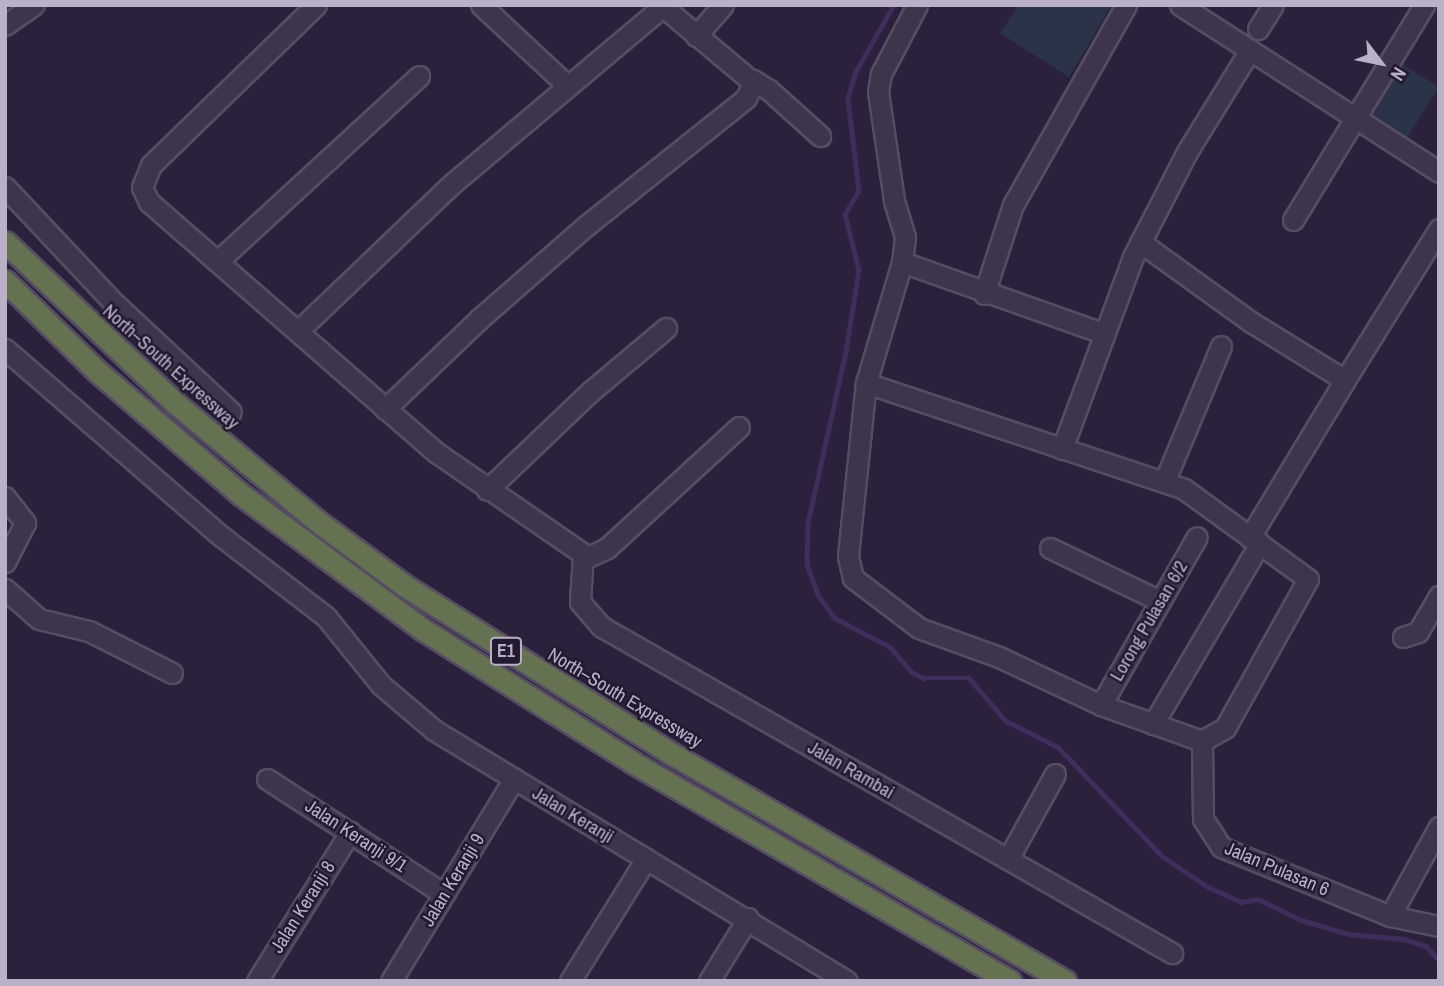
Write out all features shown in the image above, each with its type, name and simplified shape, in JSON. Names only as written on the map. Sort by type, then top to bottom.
[{"type":"highway","name":"North–South Expressway","points":[[5,242],[184,411],[321,524],[405,586],[672,754],[1065,981]]},
{"type":"highway","name":"E1","points":[[5,281],[98,372],[239,493],[412,622],[632,762],[1010,981]]},
{"type":"street","points":[[5,25],[34,5]]},
{"type":"street","points":[[316,5],[151,165],[143,179],[149,202],[219,260],[385,409],[487,490],[583,555],[593,557],[607,548],[739,427]]},
{"type":"street","points":[[481,5],[569,86]]},
{"type":"street","points":[[696,36],[723,5]]},
{"type":"street","points":[[866,383],[1165,481],[1206,503],[1308,579],[1225,728],[1202,741],[1101,705],[999,657],[919,628],[853,578],[848,556],[866,383],[902,262],[905,237],[894,200],[878,92],[886,61],[917,5]]},
{"type":"street","points":[[984,294],[1013,205],[1079,83],[1126,5]]},
{"type":"street","points":[[1180,5],[1439,172]]},
{"type":"street","points":[[1258,29],[1273,5]]},
{"type":"street","points":[[1293,220],[1424,5]]},
{"type":"street","points":[[1433,5],[1439,9]]},
{"type":"street","points":[[298,331],[462,175],[662,6],[752,85]]},
{"type":"street","points":[[1062,449],[1103,333],[1140,242],[1187,152],[1250,50]]},
{"type":"street","points":[[219,260],[419,76]]},
{"type":"street","points":[[385,409],[508,294],[746,98],[754,80],[820,136]]},
{"type":"street","points":[[5,187],[113,302],[231,412]]},
{"type":"street","points":[[1153,724],[1345,380],[1439,229]]},
{"type":"street","points":[[1140,242],[1251,322],[1345,380]]},
{"type":"street","points":[[902,262],[984,294],[1103,333]]},
{"type":"street","points":[[487,490],[591,391],[666,328]]},
{"type":"street","points":[[1165,481],[1220,346]]},
{"type":"street","name":"Jalan Keranji","points":[[5,349],[220,536],[326,617],[406,709],[514,779],[748,918],[847,981]]},
{"type":"street","points":[[5,497],[25,523],[5,562]]},
{"type":"street","name":"Lorong Pulasan 6/2","points":[[1101,705],[1197,537]]},
{"type":"street","points":[[1050,548],[1160,601]]},
{"type":"street","name":"Jalan Rambai","points":[[583,555],[580,602],[602,627],[1172,953]]},
{"type":"street","points":[[5,589],[39,619],[89,631],[172,673]]},
{"type":"street","points":[[1403,637],[1418,632],[1439,596]]},
{"type":"street","name":"Jalan Pulasan 6","points":[[1202,741],[1203,819],[1211,838],[1221,847],[1390,916],[1439,926]]},
{"type":"street","points":[[1008,859],[1055,774]]},
{"type":"street","name":"Jalan Keranji 9/1","points":[[267,779],[444,894]]},
{"type":"street","name":"Jalan Keranji 9","points":[[394,980],[514,779]]},
{"type":"street","points":[[1390,916],[1439,827]]},
{"type":"street","name":"Jalan Keranji 8","points":[[257,981],[350,832]]},
{"type":"street","points":[[570,981],[646,859]]},
{"type":"street","points":[[709,981],[748,918]]},
{"type":"shaded area","points":[[1019,5],[1112,5],[1069,77],[1000,33]]},
{"type":"shaded area","points":[[1399,62],[1439,87],[1404,142],[1365,117]]},
{"type":"waterway","points":[[894,5],[856,72],[848,99],[859,191],[845,214],[859,270],[846,352],[808,523],[807,564],[818,595],[835,618],[890,647],[912,672],[923,678],[969,678],[1006,721],[1058,747],[1162,856],[1208,887],[1241,902],[1258,899],[1301,920],[1349,934],[1404,939],[1426,946],[1439,960]]}]
